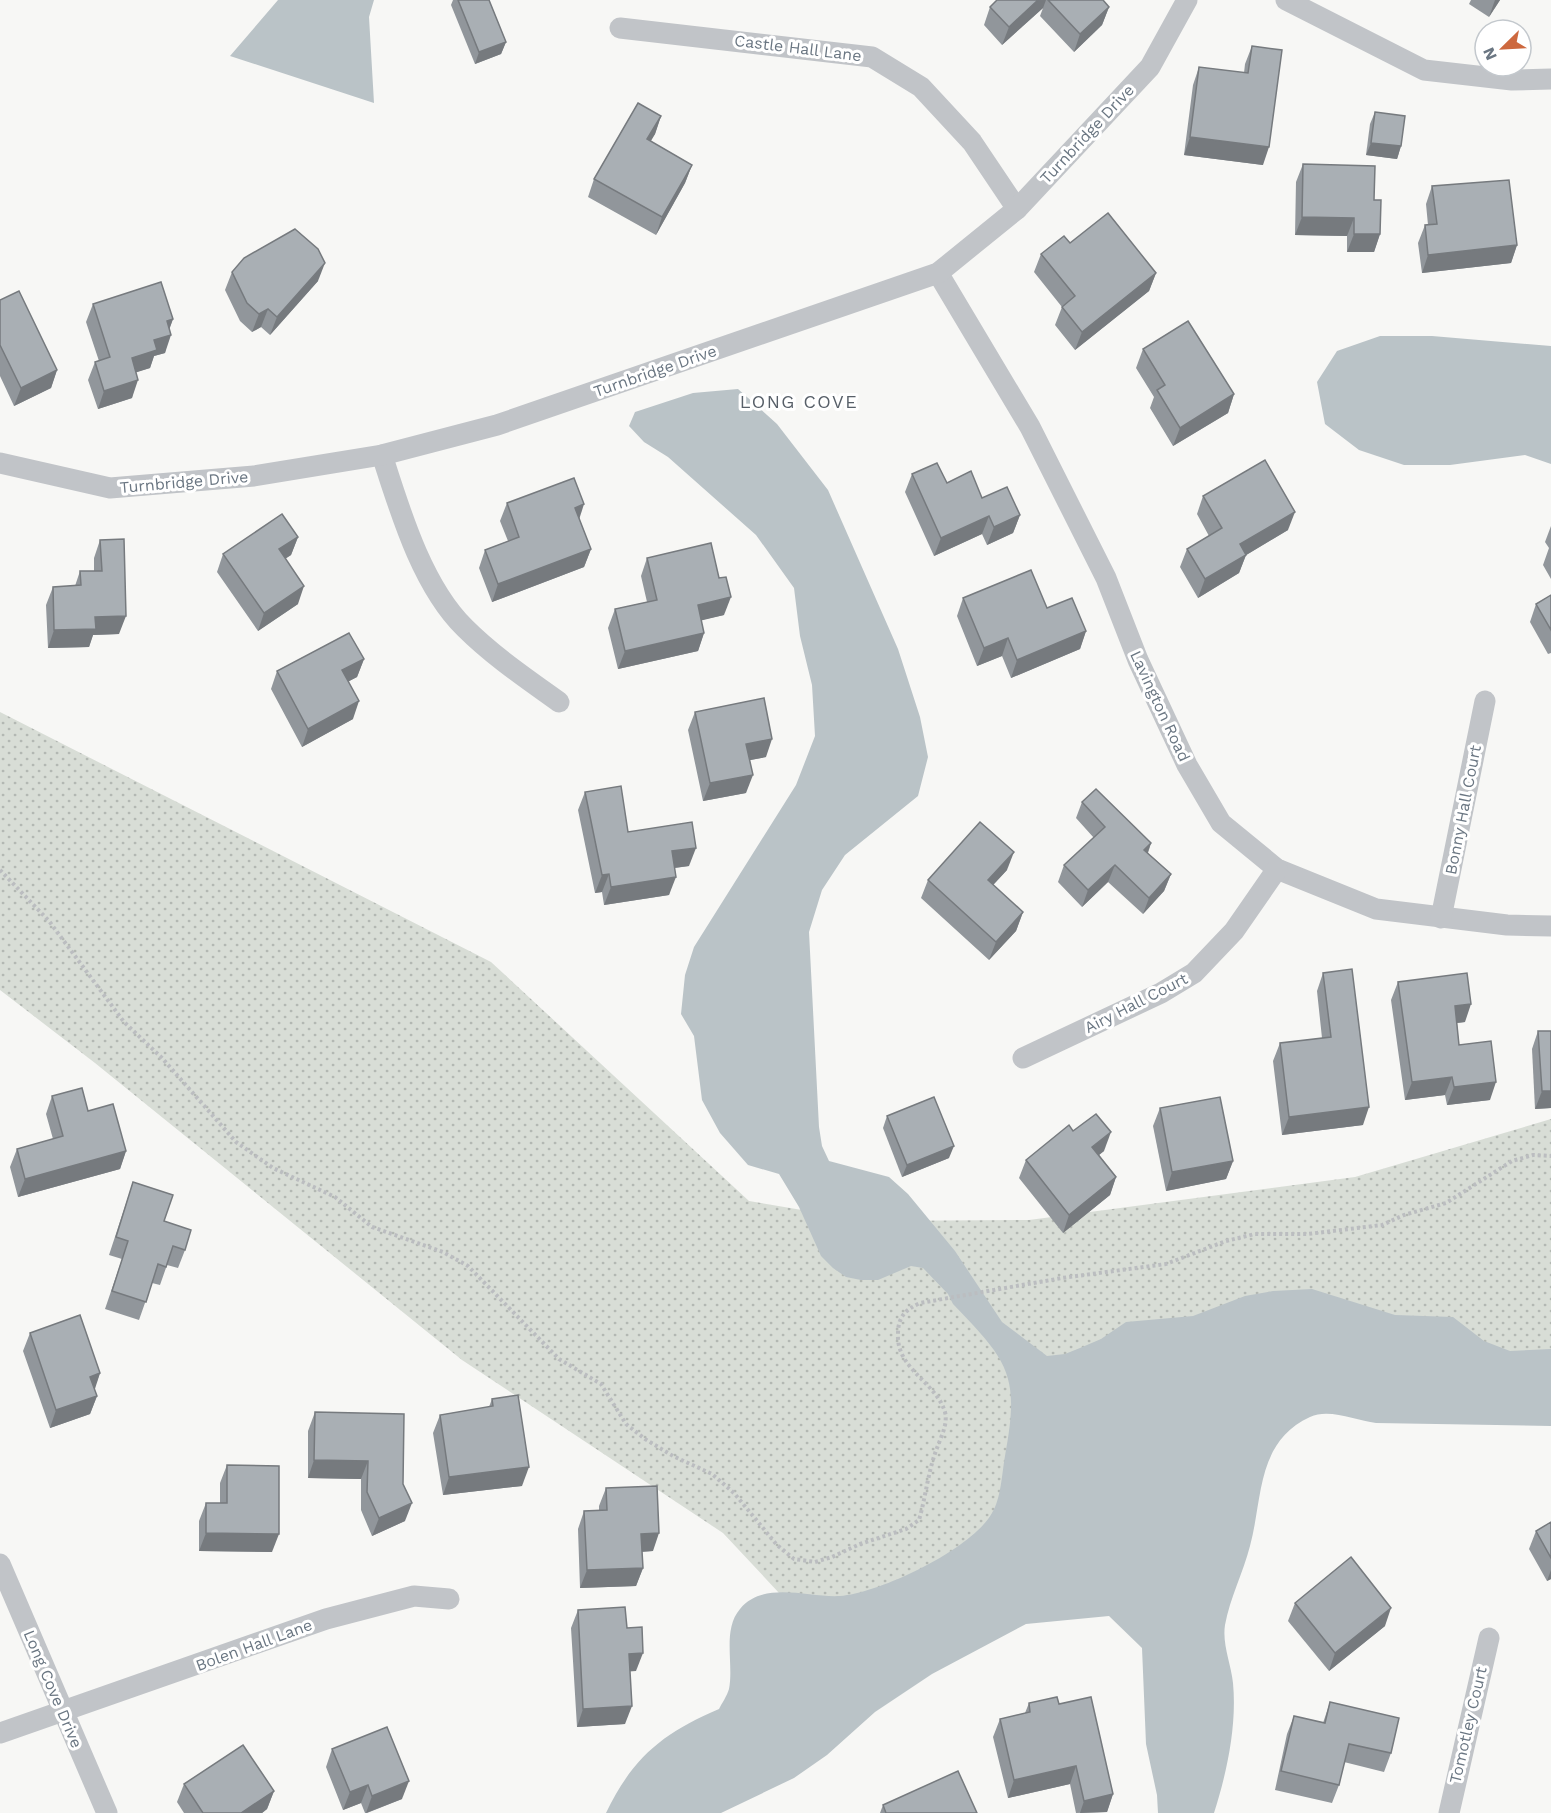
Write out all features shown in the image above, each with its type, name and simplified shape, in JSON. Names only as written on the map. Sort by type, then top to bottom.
[{"type":"street","name":"Turnbridge Drive","points":[[0,463],[111,488],[254,477],[382,455],[497,425],[938,273],[1017,209],[1150,67],[1187,0]]},
{"type":"street","points":[[1286,0],[1424,70],[1512,80],[1551,79]]},
{"type":"street","name":"Castle Hall Lane","points":[[620,28],[872,57],[921,87],[972,142],[1017,209]]},
{"type":"street","name":"Lavington Road","points":[[938,273],[1030,427],[1106,578],[1138,660],[1187,765],[1221,823],[1277,869],[1376,909],[1507,925],[1551,926]]},
{"type":"street","points":[[382,455],[405,529],[435,587],[458,619],[517,672],[559,702]]},
{"type":"street","name":"Bonny Hall Court","points":[[1441,918],[1485,701]]},
{"type":"street","name":"Airy Hall Court","points":[[1023,1058],[1161,993],[1194,974],[1234,931],[1277,869]]},
{"type":"street","name":"Long Cove Drive","points":[[0,1564],[107,1813]]},
{"type":"street","name":"Bolen Hall Lane","points":[[0,1733],[63,1713],[326,1618],[414,1596],[449,1599]]},
{"type":"street","name":"Tomotley Court","points":[[1449,1813],[1489,1638]]},
{"type":"path","points":[[0,870],[49,921],[124,1022],[162,1058],[236,1142],[273,1168],[335,1197],[372,1227],[443,1252],[468,1266],[559,1359],[601,1384],[626,1424],[654,1445],[712,1474],[734,1492],[777,1545],[794,1559],[814,1562],[832,1557],[860,1544],[906,1529],[919,1520],[928,1472],[944,1430],[945,1412],[936,1396],[903,1356],[897,1341],[898,1324],[905,1310],[920,1303],[1062,1278],[1166,1264],[1226,1241],[1255,1234],[1308,1234],[1382,1225],[1404,1215],[1446,1203],[1512,1161],[1533,1155],[1551,1155]]},
{"type":"shaded area","points":[[278,0],[374,0],[369,17],[374,103],[230,56]]},
{"type":"shaded area","points":[[1380,336],[1432,336],[1551,346],[1551,464],[1525,455],[1450,465],[1404,465],[1359,450],[1325,424],[1317,382],[1337,351]]},
{"type":"shaded area","points":[[738,389],[777,424],[828,490],[898,649],[920,717],[928,757],[918,796],[845,855],[822,890],[809,932],[819,1127],[822,1146],[829,1161],[889,1177],[908,1194],[955,1251],[1002,1322],[1047,1356],[1065,1354],[1101,1339],[1126,1322],[1193,1316],[1245,1296],[1273,1291],[1312,1289],[1395,1315],[1453,1317],[1484,1341],[1510,1351],[1551,1349],[1551,1426],[1376,1423],[1326,1414],[1310,1417],[1292,1428],[1280,1441],[1265,1473],[1250,1546],[1225,1625],[1226,1647],[1233,1683],[1234,1716],[1227,1765],[1214,1813],[1158,1813],[1157,1795],[1146,1744],[1142,1648],[1109,1616],[1026,1624],[932,1674],[875,1712],[827,1755],[794,1778],[721,1813],[606,1813],[627,1776],[652,1749],[682,1727],[719,1709],[729,1689],[731,1627],[740,1609],[750,1600],[774,1593],[840,1596],[857,1593],[900,1578],[946,1554],[981,1527],[992,1513],[1001,1486],[1009,1429],[1011,1406],[1006,1371],[987,1341],[953,1304],[948,1294],[923,1268],[911,1266],[878,1280],[861,1280],[846,1277],[833,1268],[821,1256],[799,1207],[779,1174],[748,1165],[720,1133],[702,1100],[694,1036],[681,1014],[685,975],[694,947],[796,785],[815,736],[812,685],[800,636],[794,588],[756,535],[668,457],[644,442],[629,426],[635,412],[693,393]]},
{"type":"shaded area","points":[[0,712],[491,962],[749,1201],[867,1221],[1029,1220],[1355,1177],[1551,1119],[1551,1383],[1387,1375],[823,1640],[723,1533],[462,1360],[95,1063],[0,990]]},
{"type":"building","points":[[458,0],[489,0],[506,42],[479,52]]},
{"type":"building","points":[[997,0],[1038,0],[1009,27],[990,7]]},
{"type":"building","points":[[1048,0],[1103,0],[1109,7],[1080,34]]},
{"type":"building","points":[[1252,46],[1282,50],[1269,147],[1190,137],[1199,67],[1248,73]]},
{"type":"building","points":[[638,103],[661,116],[647,139],[692,165],[662,217],[594,179]]},
{"type":"building","points":[[1375,112],[1405,116],[1401,146],[1371,143]]},
{"type":"building","points":[[1303,164],[1375,166],[1374,200],[1381,200],[1380,234],[1354,234],[1354,218],[1302,217]]},
{"type":"building","points":[[1509,180],[1517,245],[1428,255],[1425,225],[1437,224],[1432,186]]},
{"type":"building","points":[[1108,213],[1156,273],[1082,332],[1062,307],[1075,296],[1041,254],[1064,236],[1070,243]]},
{"type":"building","points":[[295,229],[318,249],[325,263],[277,317],[268,309],[259,314],[247,303],[232,272],[244,258]]},
{"type":"building","points":[[161,282],[173,319],[167,321],[171,335],[154,340],[157,350],[132,358],[138,380],[104,391],[95,362],[110,357],[93,304]]},
{"type":"building","points":[[19,291],[57,370],[21,388],[0,345],[0,300]]},
{"type":"building","points":[[1188,321],[1234,394],[1180,428],[1157,390],[1165,385],[1143,349]]},
{"type":"building","points":[[1265,460],[1295,512],[1240,544],[1246,555],[1205,579],[1187,549],[1222,528],[1203,496]]},
{"type":"building","points":[[937,463],[947,483],[971,471],[982,498],[1007,487],[1020,515],[994,527],[989,516],[941,538],[912,474]]},
{"type":"building","points":[[574,478],[584,504],[575,508],[591,549],[498,584],[485,550],[519,537],[507,503]]},
{"type":"building","points":[[282,514],[298,537],[279,549],[304,586],[264,613],[223,554]]},
{"type":"building","points":[[124,539],[126,616],[95,617],[96,629],[54,630],[53,587],[81,585],[80,571],[102,571],[100,540]]},
{"type":"building","points":[[711,543],[719,578],[726,577],[731,597],[698,605],[704,633],[625,651],[615,609],[657,600],[647,558]]},
{"type":"building","points":[[1031,570],[1047,608],[1072,598],[1086,631],[1017,660],[1008,638],[984,648],[963,598]]},
{"type":"building","points":[[1551,595],[1551,630],[1536,604]]},
{"type":"building","points":[[349,633],[364,659],[342,670],[359,701],[308,729],[277,671]]},
{"type":"building","points":[[764,698],[772,739],[746,744],[753,775],[710,783],[695,712]]},
{"type":"building","points":[[621,786],[628,832],[692,822],[696,848],[672,851],[676,877],[611,887],[609,874],[602,875],[585,792]]},
{"type":"building","points":[[1096,789],[1151,843],[1144,850],[1171,874],[1149,898],[1115,865],[1088,890],[1064,865],[1105,827],[1082,802]]},
{"type":"building","points":[[980,822],[1014,852],[988,880],[1023,912],[996,942],[928,880]]},
{"type":"building","points":[[1352,969],[1369,1107],[1289,1117],[1280,1043],[1331,1037],[1323,973]]},
{"type":"building","points":[[1467,973],[1471,1004],[1455,1006],[1459,1045],[1491,1041],[1496,1082],[1454,1087],[1452,1077],[1412,1082],[1398,982]]},
{"type":"building","points":[[1538,1031],[1551,1031],[1551,1091],[1542,1091]]},
{"type":"building","points":[[82,1088],[88,1111],[113,1104],[126,1151],[25,1179],[17,1149],[63,1136],[52,1096]]},
{"type":"building","points":[[934,1097],[954,1146],[907,1165],[887,1116]]},
{"type":"building","points":[[1220,1097],[1233,1161],[1172,1172],[1160,1108]]},
{"type":"building","points":[[1096,1114],[1111,1132],[1092,1147],[1116,1177],[1069,1215],[1026,1160],[1069,1125],[1073,1131]]},
{"type":"building","points":[[133,1182],[173,1195],[164,1221],[191,1230],[185,1250],[173,1246],[166,1267],[158,1264],[146,1302],[112,1291],[128,1241],[116,1237]]},
{"type":"building","points":[[80,1315],[100,1373],[90,1377],[97,1396],[56,1410],[30,1333]]},
{"type":"building","points":[[518,1395],[529,1467],[449,1477],[440,1415],[493,1406],[492,1399]]},
{"type":"building","points":[[315,1412],[404,1414],[403,1484],[412,1503],[379,1518],[367,1492],[368,1461],[314,1460]]},
{"type":"building","points":[[227,1465],[279,1466],[279,1534],[206,1533],[206,1503],[227,1503]]},
{"type":"building","points":[[657,1486],[659,1533],[641,1534],[643,1568],[587,1570],[584,1511],[607,1510],[606,1488]]},
{"type":"building","points":[[1551,1522],[1551,1558],[1536,1531]]},
{"type":"building","points":[[1351,1557],[1391,1608],[1335,1653],[1295,1603]]},
{"type":"building","points":[[625,1607],[627,1628],[642,1627],[643,1653],[629,1654],[632,1706],[583,1709],[578,1610]]},
{"type":"building","points":[[1057,1697],[1059,1704],[1091,1697],[1113,1794],[1084,1801],[1076,1766],[1014,1780],[1000,1719],[1030,1712],[1029,1703]]},
{"type":"building","points":[[1330,1702],[1399,1718],[1391,1753],[1349,1744],[1339,1785],[1281,1771],[1294,1716],[1325,1723]]},
{"type":"building","points":[[387,1727],[409,1781],[372,1796],[368,1785],[350,1792],[332,1749]]},
{"type":"building","points":[[243,1745],[274,1791],[241,1813],[203,1813],[184,1784]]},
{"type":"building","points":[[958,1771],[977,1813],[886,1813],[883,1805]]},
{"type":"district","name":"LONG COVE","points":[[799,401]]}]
